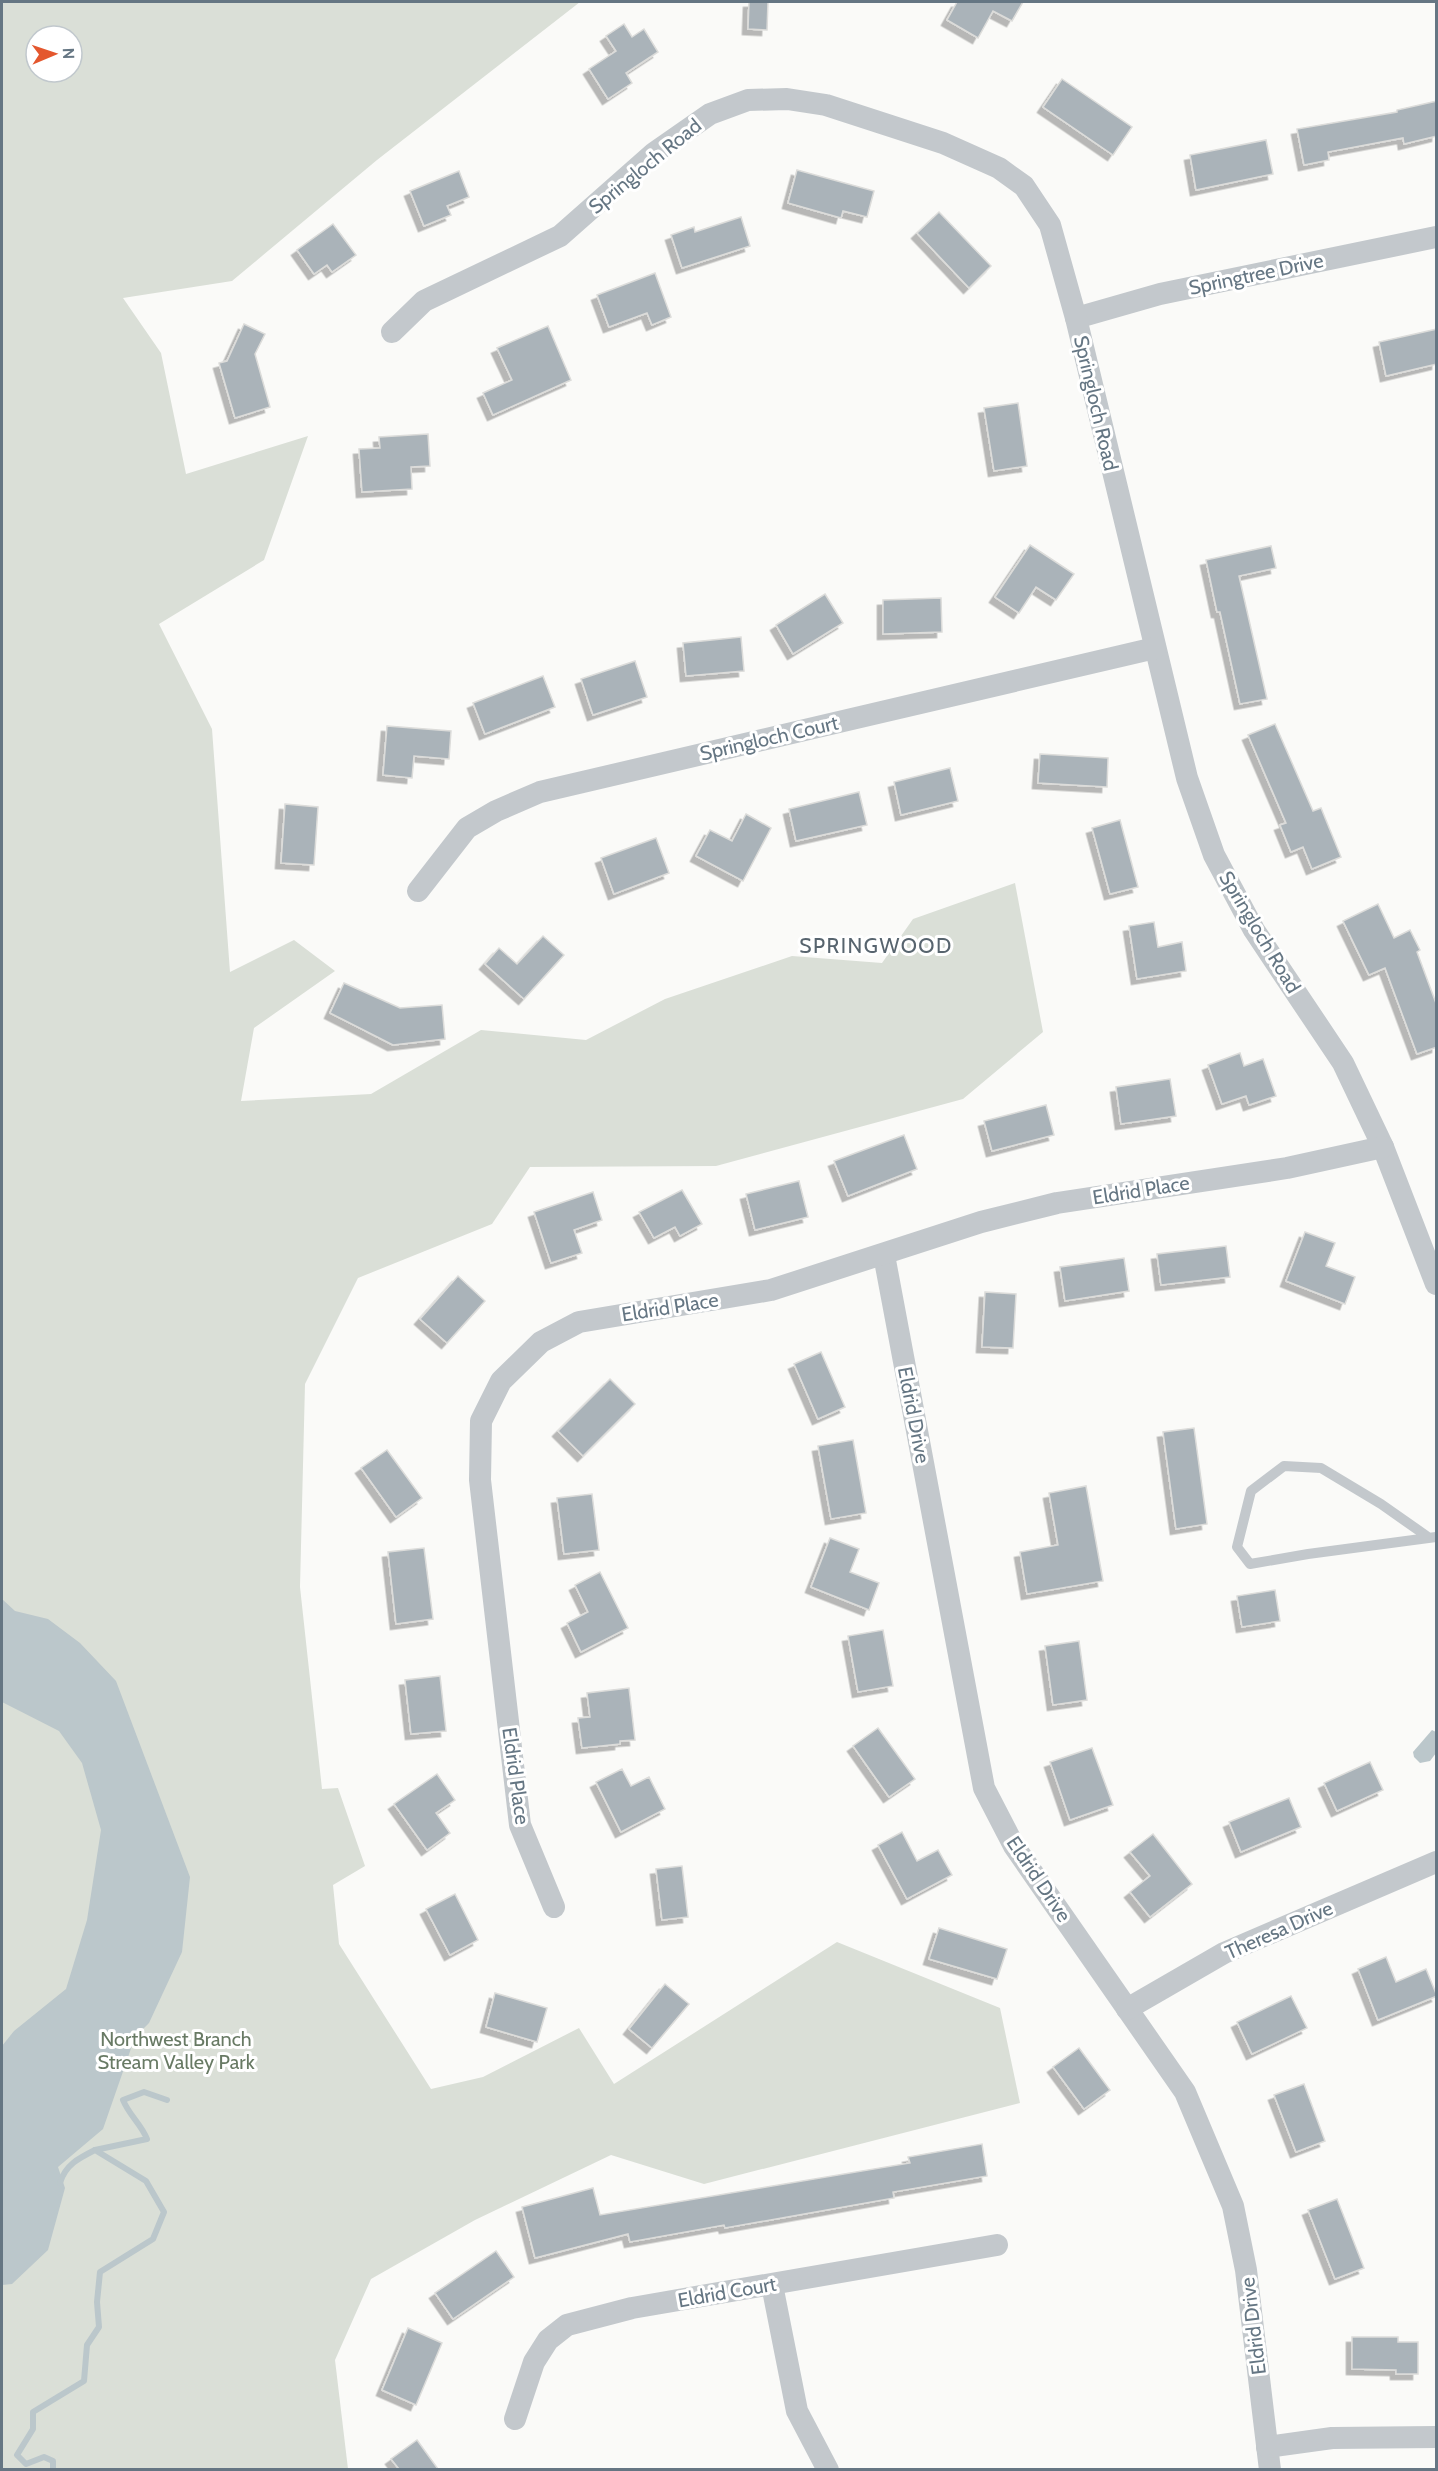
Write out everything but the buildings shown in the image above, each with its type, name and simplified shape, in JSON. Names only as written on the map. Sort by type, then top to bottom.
[{"type":"street","name":"Springloch Road","points":[[392,332],[424,301],[560,236],[654,153],[710,114],[748,100],[787,99],[826,105],[943,143],[999,168],[1024,186],[1050,225],[1076,318],[1187,778],[1214,855],[1254,930],[1344,1063],[1383,1148],[1437,1284]]},
{"type":"street","name":"Springtree Drive","points":[[1076,318],[1160,294],[1437,237]]},
{"type":"street","name":"Springloch Court","points":[[418,891],[467,828],[496,811],[540,792],[1155,648]]},
{"type":"street","name":"Eldrid Place","points":[[554,1907],[520,1825],[482,1492],[481,1421],[501,1381],[541,1342],[579,1322],[771,1290],[981,1222],[1058,1203],[1287,1167],[1383,1148]]},
{"type":"street","name":"Eldrid Drive","points":[[884,1255],[984,1788],[1014,1846],[1185,2092],[1233,2206],[1246,2270],[1270,2469]]},
{"type":"street","name":"Theresa Drive","points":[[1127,2009],[1224,1953],[1437,1862]]},
{"type":"street","name":"Eldrid Court","points":[[515,2419],[534,2362],[548,2340],[567,2325],[632,2308],[997,2245]]},
{"type":"street","points":[[772,2284],[797,2411],[828,2469]]},
{"type":"street","points":[[1267,2447],[1332,2438],[1437,2437]]},
{"type":"lane","points":[[1284,1466],[1321,1468],[1432,1537],[1250,1564],[1238,1547],[1251,1491],[1284,1466]]},
{"type":"green space","name":"Northwest Branch Stream Valley Park","points":[[2,2],[580,2],[377,160],[232,281],[123,298],[161,353],[186,474],[308,436],[264,560],[159,624],[212,729],[230,972],[294,940],[335,971],[254,1028],[241,1101],[371,1094],[481,1030],[586,1040],[665,999],[792,956],[882,963],[913,919],[1015,883],[1043,1032],[963,1099],[716,1166],[530,1167],[492,1224],[358,1278],[305,1384],[300,1587],[322,1789],[338,1788],[365,1866],[333,1885],[339,1944],[431,2089],[483,2077],[579,2028],[614,2084],[837,1942],[1000,2008],[1020,2103],[704,2184],[611,2155],[475,2220],[371,2279],[335,2360],[348,2469],[2,2470]]},
{"type":"shaded area","points":[[2,1599],[15,1611],[48,1619],[80,1643],[116,1681],[190,1877],[182,1952],[149,2023],[135,2037],[103,2129],[58,2167],[65,2188],[48,2250],[12,2284],[2,2285],[2,2046],[14,2031],[66,1989],[87,1920],[101,1830],[82,1763],[59,1731],[2,1702]]},
{"type":"shaded area","points":[[1432,1730],[1436,1732],[1436,1753],[1430,1761],[1420,1763],[1414,1757],[1413,1752]]},
{"type":"waterway","points":[[95,2150],[147,2139],[123,2100],[144,2092],[167,2100]]},
{"type":"waterway","points":[[53,2470],[53,2461],[44,2457],[26,2464],[17,2455],[33,2429],[33,2412],[84,2381],[87,2345],[99,2327],[97,2302],[100,2272],[153,2239],[164,2212],[146,2181],[95,2150],[69,2167],[60,2183]]},
{"type":"district","name":"SPRINGWOOD","points":[[876,945]]}]
